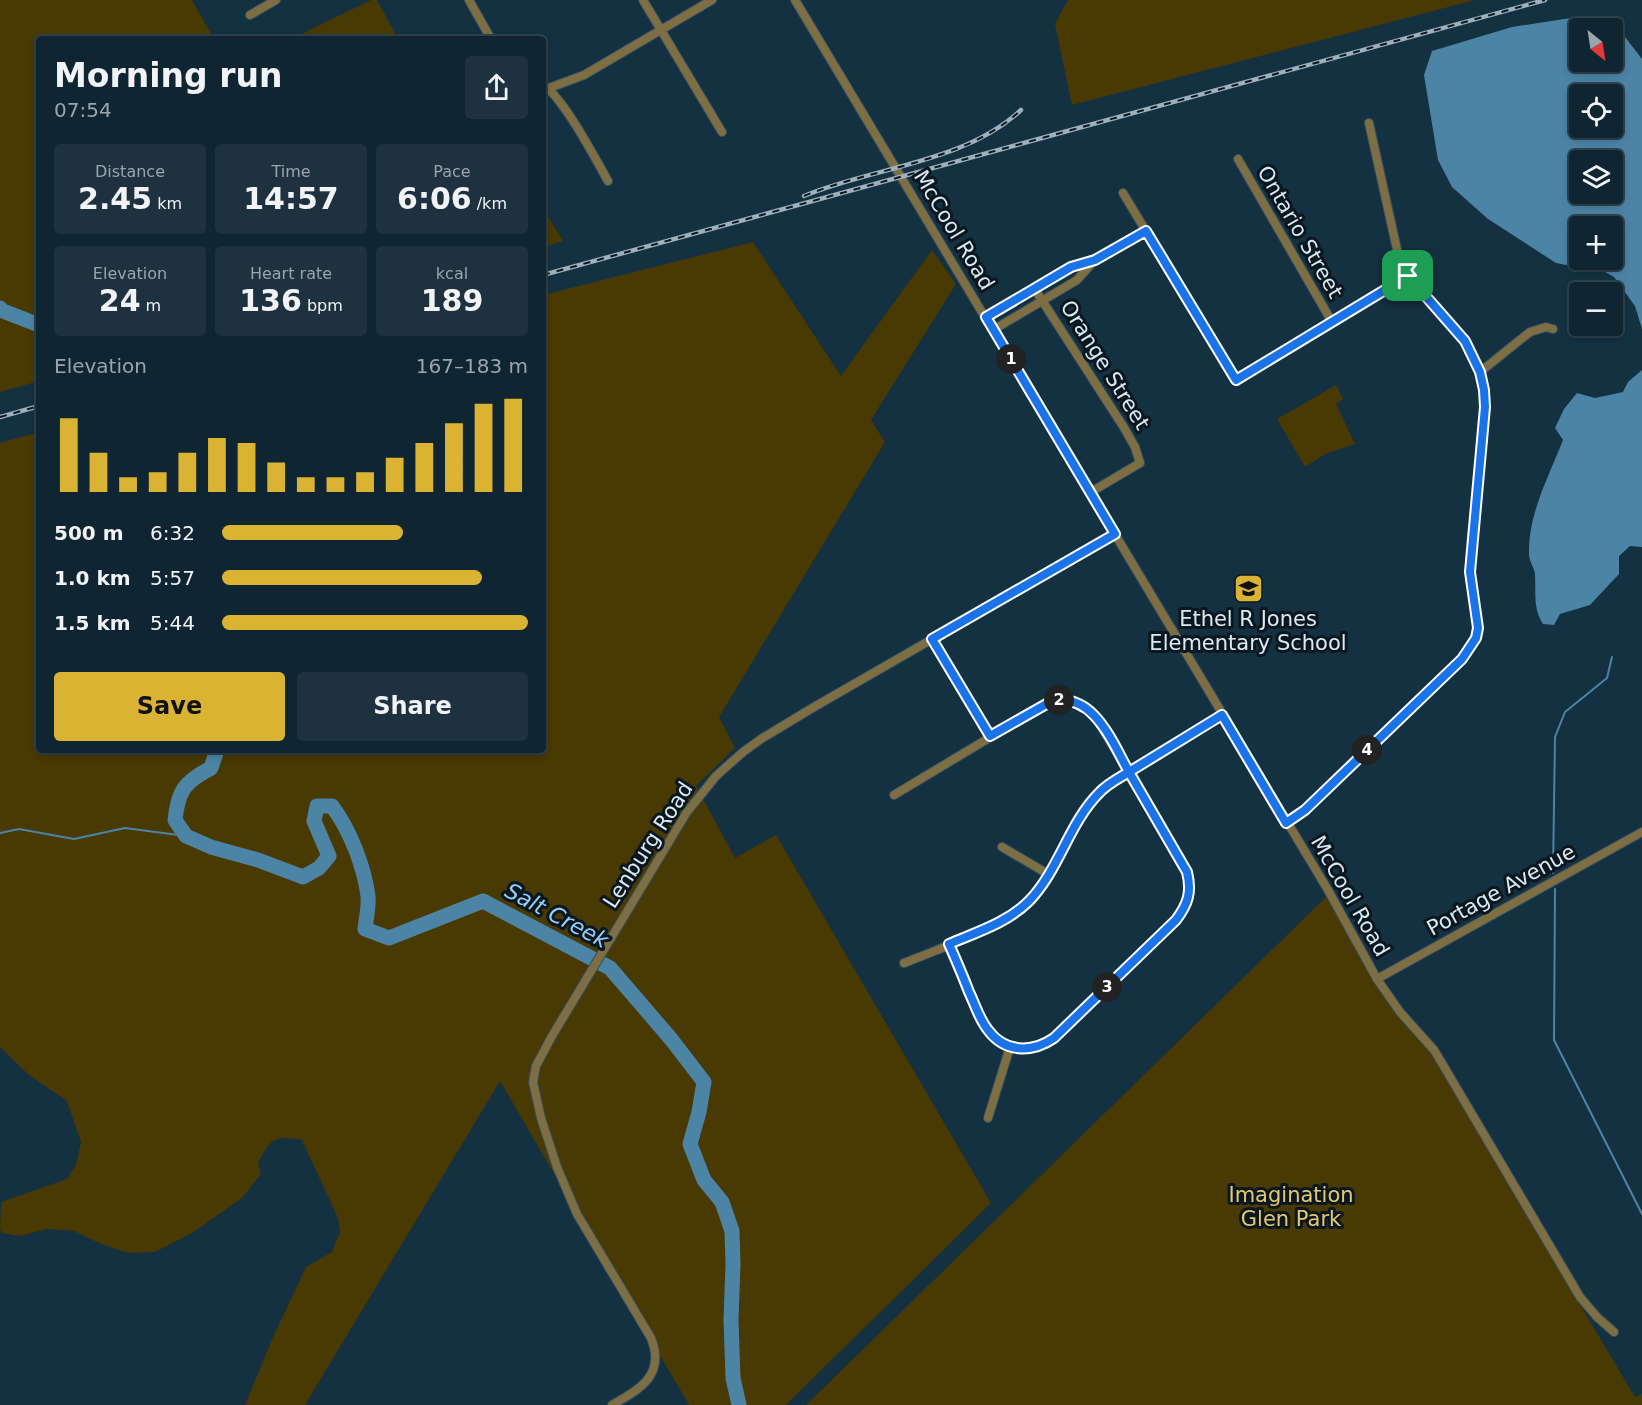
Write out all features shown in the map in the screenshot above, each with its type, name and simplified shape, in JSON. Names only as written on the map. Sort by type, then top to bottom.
[{"type":"street","points":[[250,15],[276,0]]},
{"type":"street","points":[[469,0],[488,36]]},
{"type":"street","points":[[642,0],[722,132]]},
{"type":"street","points":[[546,86],[570,82],[584,75],[712,0]]},
{"type":"street","name":"McCool Road","points":[[795,0],[1328,890],[1377,979],[1400,1012],[1434,1050],[1580,1297],[1614,1332]]},
{"type":"street","points":[[546,86],[563,106],[609,181]]},
{"type":"street","points":[[1286,823],[1305,810],[1462,659],[1476,638],[1478,618],[1470,572],[1485,407],[1480,372],[1465,341],[1408,276],[1398,254],[1370,123]]},
{"type":"street","name":"Ontario Street","points":[[1238,159],[1332,322]]},
{"type":"street","points":[[1123,193],[1236,380],[1408,276]]},
{"type":"street","points":[[986,317],[1071,267],[1095,260],[1146,231]]},
{"type":"street","points":[[993,330],[1077,280],[1095,260]]},
{"type":"street","name":"Orange Street","points":[[1034,288],[1123,426],[1135,447],[1140,463],[1091,492]]},
{"type":"street","points":[[1480,372],[1530,332],[1546,327],[1553,329]]},
{"type":"street","name":"Lenburg Road","points":[[612,1405],[638,1390],[650,1378],[655,1367],[655,1350],[651,1338],[570,1200],[541,1118],[533,1082],[536,1066],[541,1056],[687,812],[704,789],[727,765],[761,739],[814,707],[1115,534]]},
{"type":"street","points":[[932,639],[990,736]]},
{"type":"street","points":[[894,795],[1050,702],[1058,700],[1077,702],[1093,714],[1187,872],[1190,882],[1188,902],[1176,920],[1054,1038],[1029,1049],[1010,1047],[1000,1042],[987,1029],[949,944]]},
{"type":"street","points":[[904,963],[1011,916],[1030,899],[1048,874],[1091,802],[1109,784],[1222,715]]},
{"type":"street","name":"Portage Avenue","points":[[1377,979],[1642,832]]},
{"type":"street","points":[[1002,847],[1048,874]]},
{"type":"street","points":[[987,1118],[1010,1047]]},
{"type":"green space","points":[[0,0],[192,0],[212,36],[36,36],[36,382],[0,392]]},
{"type":"green space","points":[[371,0],[377,0],[396,36],[297,36]]},
{"type":"green space","points":[[1068,0],[1475,0],[1072,105],[1055,24]]},
{"type":"green space","points":[[546,213],[563,241],[546,246]]},
{"type":"green space","points":[[753,242],[841,376],[932,250],[956,284],[871,420],[885,442],[719,717],[735,748],[696,786],[735,858],[776,835],[991,1203],[786,1405],[689,1405],[500,1081],[305,1405],[245,1405],[306,1267],[332,1252],[340,1232],[338,1218],[302,1140],[285,1138],[270,1144],[258,1163],[261,1174],[242,1198],[192,1233],[155,1252],[128,1253],[101,1244],[74,1231],[47,1229],[20,1236],[2,1233],[0,1229],[1,1202],[67,1179],[76,1165],[81,1142],[67,1101],[29,1075],[0,1047],[0,443],[36,433],[36,753],[546,753],[546,294]]},
{"type":"green space","points":[[1336,385],[1343,399],[1336,404],[1355,444],[1325,454],[1305,467],[1277,419]]},
{"type":"green space","name":"Imagination Glen Park","points":[[1327,896],[1398,1017],[1429,1050],[1635,1397],[1642,1394],[1642,1405],[806,1405]]},
{"type":"water","points":[[1569,18],[1569,72],[1623,72],[1623,34],[1642,59],[1642,329],[1635,306],[1623,289],[1623,282],[1618,282],[1614,277],[1602,270],[1623,270],[1623,216],[1569,216],[1569,266],[1556,263],[1488,219],[1452,187],[1438,160],[1424,75],[1432,51],[1512,27]]},
{"type":"water","points":[[1642,370],[1642,547],[1630,546],[1619,556],[1619,574],[1590,605],[1560,614],[1554,625],[1543,624],[1536,606],[1535,572],[1529,557],[1530,539],[1540,496],[1563,440],[1555,428],[1564,409],[1577,393],[1595,398],[1623,392],[1628,382]]},
{"type":"waterway","name":"Salt Creek","points":[[0,308],[36,324]]},
{"type":"waterway","points":[[1553,873],[1555,737],[1565,712],[1607,678],[1612,657]]},
{"type":"waterway","name":"Salt Creek","points":[[216,753],[211,768],[194,778],[184,788],[178,802],[175,820],[186,836],[211,847],[258,860],[303,877],[319,868],[329,856],[314,821],[317,806],[332,806],[350,837],[363,873],[368,900],[365,929],[389,938],[483,901],[610,968],[671,1039],[704,1082],[690,1144],[704,1180],[722,1202],[732,1231],[733,1378],[739,1405]]},
{"type":"waterway","points":[[0,833],[19,829],[74,839],[125,828],[186,836]]},
{"type":"waterway","points":[[1555,889],[1554,1040],[1642,1214]]},
{"type":"railway","points":[[546,274],[1545,0]]},
{"type":"railway","points":[[804,196],[946,153],[998,128],[1021,110]]},
{"type":"railway","points":[[0,417],[36,407]]},
{"type":"place","name":"Ethel R Jones Elementary School","points":[[1248,588]]},
{"type":"route","points":[[1408,276],[1236,380],[1146,231],[1095,260],[1071,267],[986,317],[1115,534],[932,639],[990,736],[1050,702],[1058,700],[1077,702],[1086,706],[1099,722],[1129,772],[1109,784],[1091,802],[1039,889],[1021,908],[1011,916],[949,944],[981,1018],[987,1029],[1000,1042],[1010,1047],[1029,1049],[1054,1038],[1176,920],[1188,902],[1190,882],[1184,865],[1129,772],[1222,715],[1286,823],[1305,810],[1462,659],[1476,638],[1478,618],[1472,592],[1470,553],[1485,407],[1484,390],[1480,372],[1465,341],[1408,276]]}]
